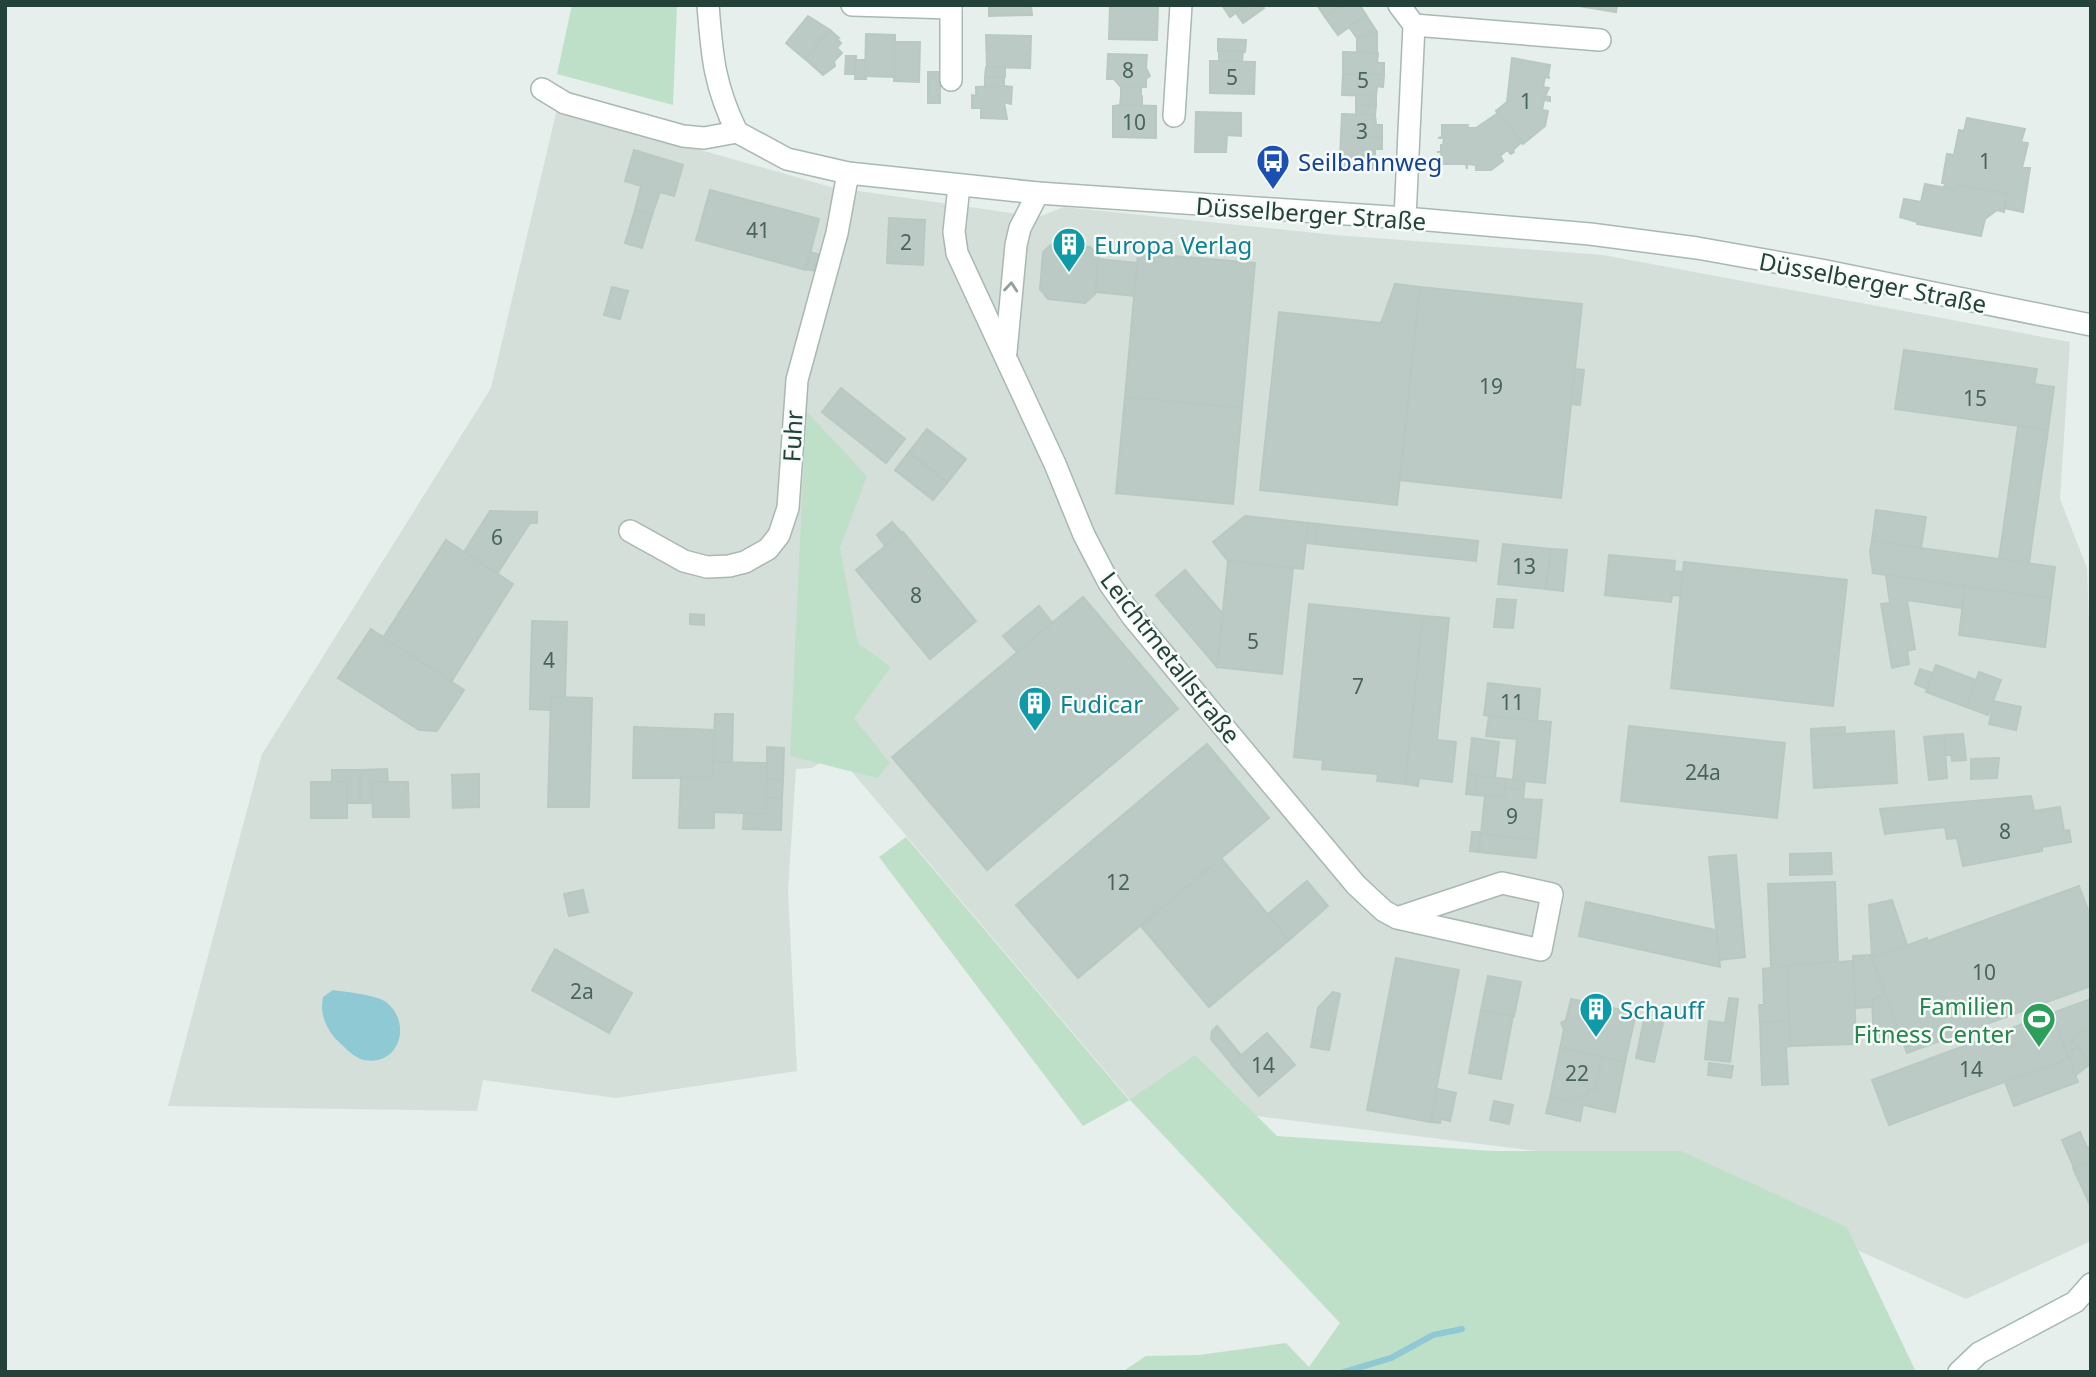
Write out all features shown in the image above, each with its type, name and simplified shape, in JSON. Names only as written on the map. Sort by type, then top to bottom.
[{"type":"street","points":[[542,89],[565,103],[683,136],[704,138],[737,132],[723,103],[712,62],[708,5]]},
{"type":"street","points":[[852,5],[951,7],[951,80]]},
{"type":"street","points":[[1174,116],[1181,5]]},
{"type":"street","points":[[1399,5],[1414,26],[1405,219]]},
{"type":"street","points":[[1414,26],[1600,40]]},
{"type":"street","name":"Düsselberger Straße","points":[[737,132],[787,159],[848,173],[1038,193],[1590,234],[1697,248],[1821,270],[2091,325]]},
{"type":"street","name":"Fuhr","points":[[630,531],[684,561],[707,567],[745,562],[768,549],[779,535],[788,508],[797,380],[837,233],[848,173]]},
{"type":"street","name":"Leichtmetallstraße","points":[[959,186],[954,232],[957,253],[1006,355],[1084,535],[1118,597],[1198,697],[1356,885],[1384,911],[1397,918],[1541,950],[1552,894],[1502,883],[1397,918]]},
{"type":"street","name":"Leichtmetallstraße","points":[[1006,355],[1016,245],[1020,228],[1038,193]]},
{"type":"street","points":[[1959,1372],[1979,1353],[2075,1302],[2091,1284]]},
{"type":"shaded area","points":[[557,109],[831,187],[1038,217],[1064,207],[1335,235],[1603,255],[2070,342],[2060,499],[2087,568],[2091,672],[2091,1241],[1966,1299],[1678,1169],[1130,1100],[836,753],[812,768],[796,769],[788,890],[797,1071],[616,1098],[483,1080],[477,1111],[168,1106],[262,754],[491,388]]},
{"type":"green space","points":[[572,5],[677,5],[673,105],[557,74]]},
{"type":"green space","points":[[806,411],[867,476],[840,548],[858,643],[891,667],[854,718],[890,763],[877,778],[790,756]]},
{"type":"green space","points":[[906,837],[1129,1100],[1195,1055],[1277,1136],[1492,1151],[1681,1151],[1847,1227],[1916,1372],[1122,1372],[1146,1356],[1199,1355],[1286,1343],[1309,1367],[1340,1323],[1130,1100],[1083,1126],[879,857]]},
{"type":"water","points":[[333,990],[382,1000],[394,1011],[400,1031],[398,1041],[386,1057],[376,1060],[360,1059],[334,1037],[324,1018],[322,1002],[323,997]]},
{"type":"building","points":[[989,5],[1031,5],[1032,15],[989,16]]},
{"type":"building","points":[[1110,5],[1158,5],[1157,40],[1109,39]]},
{"type":"building","points":[[1222,5],[1247,5],[1230,17]]},
{"type":"building","points":[[1247,5],[1261,5],[1264,8],[1243,23],[1236,13]]},
{"type":"building","points":[[1317,5],[1342,5],[1325,17]]},
{"type":"building","points":[[1342,5],[1363,5],[1361,7],[1366,15],[1338,35],[1325,17]]},
{"type":"building","points":[[1573,5],[1617,5],[1616,12]]},
{"type":"building","points":[[1366,15],[1377,32],[1357,38],[1349,27]]},
{"type":"building","points":[[808,16],[830,30],[805,59],[786,43]]},
{"type":"building","points":[[830,30],[839,38],[837,39],[841,43],[837,48],[842,53],[834,61],[835,66],[823,75],[805,59]]},
{"type":"building","points":[[1377,32],[1377,53],[1357,52],[1357,38]]},
{"type":"building","points":[[866,34],[895,35],[894,77],[865,76]]},
{"type":"building","points":[[986,35],[1031,36],[1030,68],[987,67]]},
{"type":"building","points":[[1218,39],[1246,40],[1245,52],[1218,51]]},
{"type":"building","points":[[895,42],[920,42],[919,82],[894,81]]},
{"type":"building","points":[[1219,51],[1243,51],[1242,61],[1219,61]]},
{"type":"building","points":[[1343,52],[1378,53],[1377,63],[1384,63],[1384,75],[1343,74]]},
{"type":"building","points":[[1108,54],[1147,55],[1146,68],[1150,76],[1146,79],[1146,87],[1120,86],[1114,79],[1107,79]]},
{"type":"building","points":[[846,56],[856,56],[855,74],[845,74]]},
{"type":"building","points":[[1512,58],[1550,65],[1550,78],[1545,77],[1543,87],[1549,88],[1545,96],[1550,97],[1550,101],[1544,100],[1542,110],[1548,111],[1545,126],[1523,144],[1496,111],[1507,102]]},
{"type":"building","points":[[856,60],[865,60],[866,79],[855,79]]},
{"type":"building","points":[[1210,61],[1255,62],[1254,94],[1210,93]]},
{"type":"building","points":[[986,67],[1005,67],[1005,77],[985,77]]},
{"type":"building","points":[[928,72],[940,72],[940,103],[928,103]]},
{"type":"building","points":[[1343,74],[1384,75],[1383,87],[1377,86],[1376,96],[1342,95]]},
{"type":"building","points":[[985,77],[1004,77],[1004,86],[985,86]]},
{"type":"building","points":[[1121,86],[1141,87],[1141,96],[1121,96]]},
{"type":"building","points":[[976,87],[1012,87],[1011,104],[1004,102],[1007,119],[981,118],[981,108],[972,108],[972,95],[976,96]]},
{"type":"building","points":[[1121,96],[1142,96],[1142,106],[1120,105]]},
{"type":"building","points":[[1356,96],[1376,96],[1376,106],[1356,105]]},
{"type":"building","points":[[1356,105],[1376,106],[1375,115],[1356,115]]},
{"type":"building","points":[[1113,106],[1156,106],[1156,138],[1113,137]]},
{"type":"building","points":[[1196,112],[1241,113],[1241,136],[1227,135],[1226,152],[1195,152]]},
{"type":"building","points":[[1498,113],[1522,142],[1511,154],[1507,150],[1500,156],[1503,161],[1491,170],[1476,170],[1476,165],[1467,164],[1467,169],[1466,164],[1441,164],[1441,145],[1444,138],[1438,138],[1442,137],[1442,125],[1468,125],[1467,128],[1476,128]]},
{"type":"building","points":[[1342,114],[1375,115],[1376,125],[1382,125],[1382,137],[1341,136]]},
{"type":"building","points":[[1967,118],[2025,129],[2021,142],[2028,143],[2022,168],[2030,168],[2023,212],[2004,208],[2007,194],[1957,185],[1957,190],[1944,188],[1945,183],[1942,183],[1947,154],[1954,155],[1959,130],[1964,131]]},
{"type":"building","points":[[1341,136],[1382,137],[1382,149],[1375,149],[1375,159],[1340,158]]},
{"type":"building","points":[[634,150],[683,165],[674,196],[660,192],[652,215],[635,210],[641,186],[625,181]]},
{"type":"building","points":[[1334,158],[1353,158],[1353,168],[1334,168]]},
{"type":"building","points":[[1353,158],[1375,159],[1374,169],[1353,168]]},
{"type":"building","points":[[1925,184],[1957,190],[1957,185],[2007,194],[2004,212],[1997,210],[1985,219],[1981,236],[1917,224],[1900,217],[1904,199],[1921,202]]},
{"type":"building","points":[[710,190],[819,219],[806,270],[696,240]]},
{"type":"building","points":[[635,210],[652,215],[642,248],[625,243]]},
{"type":"building","points":[[889,218],[925,220],[923,265],[887,263]]},
{"type":"building","name":"Europa Verlag","points":[[1053,243],[1090,247],[1099,257],[1095,294],[1085,303],[1048,299],[1040,289],[1043,252]]},
{"type":"building","points":[[810,252],[820,255],[815,271],[806,269]]},
{"type":"building","points":[[1138,253],[1255,263],[1242,408],[1125,397]]},
{"type":"building","points":[[1098,259],[1137,263],[1134,296],[1096,292]]},
{"type":"building","points":[[1395,284],[1420,287],[1397,505],[1260,490],[1279,312],[1381,323]]},
{"type":"building","points":[[612,287],[628,291],[620,319],[604,315]]},
{"type":"building","points":[[1420,287],[1582,304],[1561,498],[1400,480]]},
{"type":"building","points":[[1904,350],[2037,369],[2034,384],[2054,387],[2048,430],[1895,409]]},
{"type":"building","points":[[1575,369],[1584,370],[1580,405],[1571,404]]},
{"type":"building","points":[[841,388],[905,439],[886,463],[822,412]]},
{"type":"building","points":[[1125,397],[1242,408],[1233,504],[1116,493]]},
{"type":"building","points":[[2018,426],[2048,430],[2029,563],[1999,559]]},
{"type":"building","points":[[927,429],[966,459],[947,483],[909,452]]},
{"type":"building","points":[[909,452],[947,483],[933,500],[895,470]]},
{"type":"building","points":[[1876,510],[1926,517],[1921,548],[1872,541]]},
{"type":"building","points":[[490,511],[537,512],[537,523],[530,523],[497,574],[464,552]]},
{"type":"building","points":[[1245,516],[1308,523],[1303,569],[1228,561],[1213,542]]},
{"type":"building","points":[[892,522],[901,532],[885,546],[877,535]]},
{"type":"building","points":[[1308,523],[1318,524],[1315,544],[1306,543]]},
{"type":"building","points":[[1318,524],[1478,541],[1476,561],[1315,544]]},
{"type":"building","points":[[903,532],[976,621],[930,659],[856,570]]},
{"type":"building","points":[[446,540],[513,584],[451,682],[383,638]]},
{"type":"building","points":[[1872,541],[2055,567],[2051,598],[1873,573],[1870,552]]},
{"type":"building","points":[[1503,544],[1550,549],[1546,589],[1498,584]]},
{"type":"building","points":[[1551,549],[1567,550],[1563,591],[1546,589]]},
{"type":"building","points":[[1609,555],[1675,561],[1674,571],[1683,572],[1681,596],[1672,595],[1671,602],[1605,595]]},
{"type":"building","points":[[1228,561],[1293,568],[1282,674],[1217,667]]},
{"type":"building","points":[[1684,562],[1847,580],[1833,706],[1671,688]]},
{"type":"building","points":[[1185,570],[1223,614],[1217,667],[1156,595]]},
{"type":"building","points":[[1886,575],[1965,587],[1962,608],[1907,600],[1915,649],[1907,651],[1909,664],[1892,668],[1881,604],[1890,603]]},
{"type":"building","points":[[1965,587],[2051,598],[2045,647],[1959,635]]},
{"type":"building","name":"Fudicar","points":[[1083,597],[1178,709],[987,870],[892,757]]},
{"type":"building","points":[[1497,599],[1516,600],[1513,628],[1494,627]]},
{"type":"building","points":[[1309,604],[1423,616],[1405,784],[1377,781],[1378,774],[1322,769],[1323,760],[1294,757]]},
{"type":"building","points":[[1039,606],[1052,622],[1017,652],[1003,636]]},
{"type":"building","points":[[690,614],[704,615],[704,625],[690,624]]},
{"type":"building","points":[[1423,616],[1449,618],[1437,740],[1456,742],[1452,782],[1419,778],[1418,786],[1405,784]]},
{"type":"building","points":[[532,621],[567,622],[565,697],[551,697],[551,710],[530,709]]},
{"type":"building","points":[[371,629],[464,690],[437,731],[419,730],[338,678]]},
{"type":"building","points":[[1936,665],[1976,680],[1966,707],[1926,692]]},
{"type":"building","points":[[1920,669],[1932,673],[1927,689],[1915,684]]},
{"type":"building","points":[[1979,672],[2001,680],[1993,701],[2021,707],[2016,730],[1989,724],[1990,710],[1988,715],[1966,707]]},
{"type":"building","points":[[1488,683],[1540,689],[1537,721],[1484,715]]},
{"type":"building","points":[[551,697],[592,698],[589,807],[548,807]]},
{"type":"building","points":[[715,714],[733,714],[732,762],[713,762]]},
{"type":"building","points":[[1489,716],[1551,722],[1545,783],[1513,780],[1517,739],[1486,736]]},
{"type":"building","points":[[1629,726],[1785,743],[1777,818],[1621,801]]},
{"type":"building","points":[[634,727],[714,730],[713,778],[633,778]]},
{"type":"building","points":[[1845,727],[1845,734],[1811,736],[1811,729]]},
{"type":"building","points":[[1894,731],[1897,783],[1814,788],[1811,736]]},
{"type":"building","points":[[1963,734],[1966,760],[1952,761],[1951,755],[1945,755],[1944,735]]},
{"type":"building","points":[[1944,735],[1947,778],[1929,780],[1924,737]]},
{"type":"building","points":[[1472,738],[1499,742],[1495,778],[1468,775]]},
{"type":"building","name":"Fudicar","points":[[1207,744],[1269,818],[1078,978],[1016,905]]},
{"type":"building","points":[[767,747],[784,748],[783,780],[767,779]]},
{"type":"building","points":[[1999,758],[1997,778],[1971,779],[1971,759]]},
{"type":"building","points":[[713,762],[767,763],[766,814],[714,812],[714,828],[679,828],[681,777],[713,778]]},
{"type":"building","points":[[387,769],[388,782],[372,782],[373,803],[360,803],[360,770]]},
{"type":"building","points":[[332,770],[360,770],[360,803],[347,803],[347,782],[332,782]]},
{"type":"building","points":[[479,774],[479,807],[453,808],[452,775]]},
{"type":"building","points":[[1468,775],[1477,776],[1475,795],[1466,794]]},
{"type":"building","points":[[1477,776],[1506,779],[1504,797],[1475,795]]},
{"type":"building","points":[[767,779],[783,780],[782,798],[766,798]]},
{"type":"building","points":[[1506,779],[1525,781],[1524,790],[1505,788]]},
{"type":"building","points":[[311,782],[347,782],[347,818],[311,818]]},
{"type":"building","points":[[372,782],[408,782],[409,817],[373,817]]},
{"type":"building","points":[[1505,788],[1524,790],[1523,799],[1542,800],[1538,840],[1481,834],[1485,795],[1504,797]]},
{"type":"building","points":[[2031,796],[2034,811],[2060,807],[2064,831],[2069,830],[2071,842],[2042,847],[2042,851],[1963,866],[1957,838],[1947,839],[1945,827],[1885,834],[1880,809]]},
{"type":"building","points":[[766,798],[782,798],[781,830],[743,829],[744,813],[766,814]]},
{"type":"building","points":[[1472,832],[1481,832],[1479,852],[1470,851]]},
{"type":"building","points":[[1481,834],[1538,840],[1536,858],[1479,852]]},
{"type":"building","points":[[1831,853],[1832,874],[1790,875],[1790,854]]},
{"type":"building","points":[[1736,855],[1745,957],[1719,960],[1709,857]]},
{"type":"building","points":[[1221,858],[1289,940],[1209,1007],[1141,926]]},
{"type":"building","points":[[1307,881],[1328,906],[1289,940],[1268,914]]},
{"type":"building","points":[[1835,882],[1838,963],[1771,967],[1768,884]]},
{"type":"building","points":[[2079,886],[2091,918],[2091,986],[1907,1053],[1872,958],[1927,938],[1928,941]]},
{"type":"building","points":[[583,890],[588,912],[569,916],[564,894]]},
{"type":"building","points":[[1892,900],[1907,945],[1872,958],[1869,905]]},
{"type":"building","points":[[1586,902],[1716,930],[1720,967],[1579,936]]},
{"type":"building","points":[[555,949],[632,993],[609,1033],[532,990]]},
{"type":"building","points":[[1871,955],[1885,994],[1872,999],[1872,1007],[1855,1008],[1853,956]]},
{"type":"building","points":[[1396,958],[1459,970],[1430,1122],[1367,1110]]},
{"type":"building","points":[[1853,961],[1856,1044],[1790,1046],[1787,965]]},
{"type":"building","points":[[1787,966],[1789,1021],[1760,1022],[1759,1005],[1764,1005],[1763,969]]},
{"type":"building","points":[[1488,976],[1521,982],[1514,1016],[1481,1010]]},
{"type":"building","points":[[1333,992],[1340,994],[1329,1050],[1311,1047],[1318,1008]]},
{"type":"building","points":[[1885,994],[1900,1034],[1874,1044],[1872,999]]},
{"type":"building","points":[[1729,998],[1738,999],[1730,1062],[1705,1059],[1709,1021],[1725,1023]]},
{"type":"building","name":"Schauff","points":[[1571,999],[1636,1013],[1625,1062],[1560,1048],[1564,1029],[1561,1023],[1566,1020]]},
{"type":"building","points":[[2091,999],[2091,1026],[2072,1040],[2078,1047],[2071,1050],[2073,1057],[2069,1058],[2052,1013]]},
{"type":"building","points":[[1481,1010],[1513,1016],[1501,1079],[1469,1073]]},
{"type":"building","points":[[2052,1013],[2069,1058],[1889,1125],[1872,1080]]},
{"type":"building","points":[[1644,1019],[1663,1023],[1654,1062],[1636,1058]]},
{"type":"building","points":[[1789,1021],[1790,1046],[1786,1047],[1788,1084],[1762,1085],[1760,1022]]},
{"type":"building","points":[[1217,1026],[1241,1055],[1231,1063],[1211,1039],[1212,1031]]},
{"type":"building","points":[[2091,1026],[2091,1062],[2089,1063],[2072,1040]]},
{"type":"building","points":[[1267,1033],[1295,1065],[1259,1096],[1231,1064]]},
{"type":"building","points":[[2078,1047],[2090,1064],[2076,1075],[2069,1058],[2073,1057],[2071,1050]]},
{"type":"building","name":"Schauff","points":[[1560,1048],[1602,1057],[1595,1091],[1588,1090],[1586,1097],[1574,1095],[1573,1102],[1550,1097]]},
{"type":"building","points":[[1602,1057],[1625,1062],[1615,1112],[1583,1105],[1580,1121],[1546,1113],[1550,1097],[1573,1102],[1574,1095],[1586,1097],[1588,1090],[1595,1091]]},
{"type":"building","points":[[2069,1058],[2078,1082],[2014,1106],[2005,1082]]},
{"type":"building","points":[[1709,1063],[1733,1066],[1731,1078],[1708,1075]]},
{"type":"building","points":[[1438,1089],[1456,1093],[1450,1121],[1441,1119],[1440,1123],[1431,1122]]},
{"type":"building","points":[[1494,1101],[1513,1105],[1509,1124],[1490,1120]]},
{"type":"building","points":[[2080,1132],[2087,1148],[2091,1146],[2091,1161],[2074,1168],[2062,1140]]},
{"type":"building","points":[[2091,1161],[2091,1207],[2073,1168]]},
{"type":"waterway","points":[[1344,1372],[1391,1358],[1433,1335],[1462,1329]]},
{"type":"place","name":"Seilbahnweg","points":[[1273,191]]},
{"type":"place","name":"Europa Verlag","points":[[1069,274]]},
{"type":"place","name":"Fudicar","points":[[1035,733]]},
{"type":"place","name":"Schauff","points":[[1596,1039]]},
{"type":"place","name":"Familien Fitness Center","points":[[2039,1049]]}]
